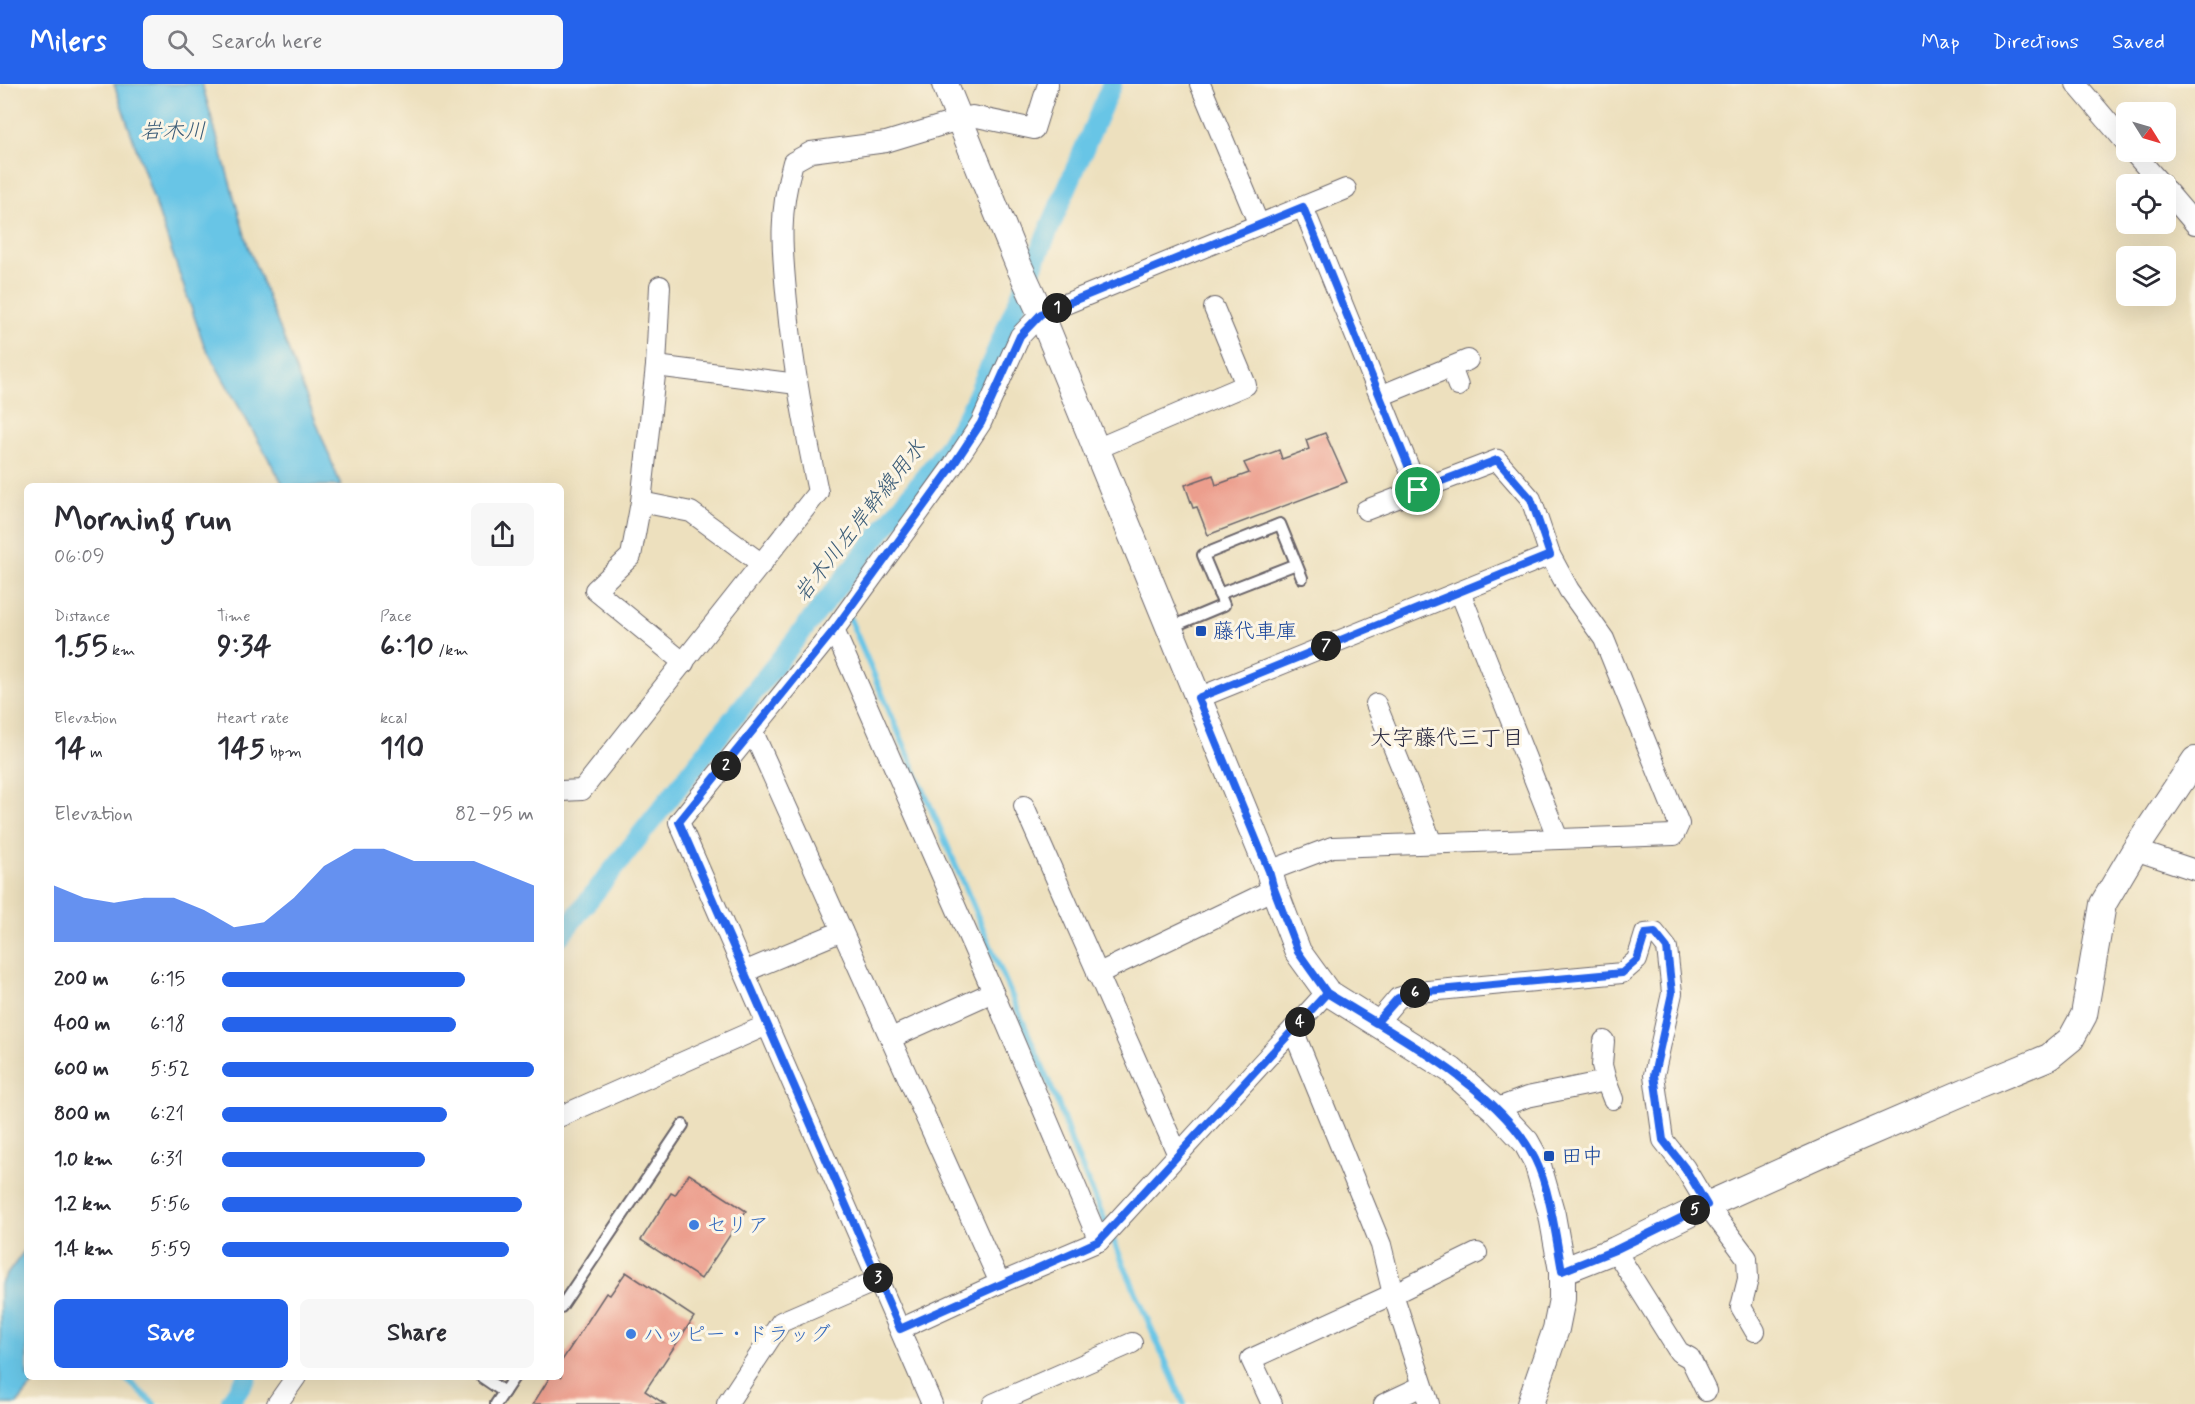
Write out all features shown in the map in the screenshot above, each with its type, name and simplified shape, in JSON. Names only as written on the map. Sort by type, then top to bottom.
[{"type":"street","points":[[945,84],[1198,698],[1298,952],[1327,993],[1450,1070],[1495,1108],[1526,1142],[1537,1162],[1552,1215],[1562,1271],[1562,1299],[1556,1329],[1529,1403]]},
{"type":"street","points":[[564,791],[582,790],[818,492],[792,357],[781,239],[785,191],[793,162],[811,152],[886,142],[972,116],[1034,129],[1048,84]]},
{"type":"street","points":[[1200,84],[1259,225]]},
{"type":"street","points":[[2076,84],[2116,131]]},
{"type":"street","points":[[2142,162],[2152,174]]},
{"type":"street","points":[[932,1404],[679,822],[834,630],[952,467],[981,423],[1020,336],[1041,314],[1346,189]]},
{"type":"street","points":[[2176,202],[2195,224]]},
{"type":"street","points":[[1303,207],[1418,490]]},
{"type":"street","points":[[660,286],[656,366],[641,502],[631,556],[595,590],[684,663]]},
{"type":"street","points":[[1096,449],[1246,385],[1214,308]]},
{"type":"street","points":[[1380,396],[1460,363],[1458,386]]},
{"type":"street","points":[[656,366],[797,384]]},
{"type":"street","points":[[1097,974],[1332,847],[1674,835],[1679,824],[1605,639],[1569,590],[1550,555],[1531,499],[1497,460],[1366,510]]},
{"type":"street","points":[[641,502],[692,512],[762,564]]},
{"type":"street","points":[[1198,698],[1550,555]]},
{"type":"street","points":[[1460,592],[1558,839]]},
{"type":"street","points":[[834,630],[993,992],[1107,1233]]},
{"type":"street","points":[[1376,704],[1432,843]]},
{"type":"street","points":[[753,732],[1000,1284]]},
{"type":"street","points":[[1562,1271],[1615,1250],[1707,1205],[1960,1093],[2049,1057],[2071,1039],[2084,1015],[2103,904],[2135,850],[2195,760]]},
{"type":"street","points":[[1024,806],[1178,1155]]},
{"type":"street","points":[[2135,850],[2195,870]]},
{"type":"street","points":[[744,972],[842,931]]},
{"type":"street","points":[[1376,1023],[1398,998],[1417,992],[1622,973],[1637,960],[1645,934],[1655,933],[1667,948],[1672,993],[1654,1075],[1663,1140],[1685,1168],[1707,1205],[1747,1258],[1748,1279],[1741,1307],[1755,1331]]},
{"type":"street","points":[[891,1038],[993,992]]},
{"type":"street","points":[[900,1329],[1107,1233],[1327,993]]},
{"type":"street","points":[[564,1115],[767,1025]]},
{"type":"street","points":[[1293,1030],[1381,1245],[1393,1294],[1426,1395],[1384,1404]]},
{"type":"street","points":[[1495,1108],[1527,1097],[1609,1090],[1602,1065],[1604,1041]]},
{"type":"street","points":[[1615,1250],[1679,1352],[1690,1358],[1706,1391]]},
{"type":"street","points":[[1272,1404],[1251,1359],[1393,1294],[1477,1252]]},
{"type":"street","points":[[727,1404],[781,1322],[869,1284]]},
{"type":"street","points":[[993,1404],[1132,1342]]},
{"type":"street","points":[[277,1404],[294,1380]]},
{"type":"lane","points":[[1169,628],[1224,605],[1203,555],[1280,524],[1302,578]]},
{"type":"lane","points":[[1219,594],[1296,564]]},
{"type":"lane","points":[[564,1302],[682,1125]]},
{"type":"lane","points":[[486,1380],[504,1392]]},
{"type":"lane","points":[[496,1404],[512,1380]]},
{"type":"water","name":"岩木川","points":[[114,84],[202,84],[248,246],[340,483],[282,483],[204,345]]},
{"type":"water","points":[[24,1251],[24,1380],[37,1380],[17,1404],[0,1404],[0,1284]]},
{"type":"building","points":[[1325,433],[1347,482],[1208,535],[1197,507],[1193,508],[1185,485],[1213,475],[1216,485],[1249,473],[1244,463],[1279,450],[1282,459],[1309,449],[1306,440]]},
{"type":"building","name":"セリア","points":[[689,1174],[746,1211],[701,1279],[641,1240],[671,1193],[675,1195]]},
{"type":"building","name":"ハッピー・ドラッグ","points":[[626,1272],[694,1317],[645,1391],[665,1404],[533,1404],[548,1380],[564,1380],[564,1357],[606,1293],[610,1295]]},
{"type":"waterway","name":"岩木川左岸幹線用水","points":[[564,931],[946,450],[972,407],[1112,84]]},
{"type":"waterway","points":[[849,617],[1184,1404]]},
{"type":"waterway","points":[[127,1380],[154,1404]]},
{"type":"waterway","name":"岩木川左岸幹線用水","points":[[231,1400],[245,1380]]},
{"type":"place","name":"藤代車庫","points":[[1201,631]]},
{"type":"place","name":"田中","points":[[1549,1156]]},
{"type":"place","name":"セリア","points":[[694,1225]]},
{"type":"place","name":"ハッピー・ドラッグ","points":[[631,1334]]},
{"type":"district","name":"大字藤代三丁目","points":[[1447,737]]},
{"type":"route","points":[[1418,490],[1303,207],[1041,314],[1020,336],[981,423],[952,467],[834,630],[679,822],[900,1329],[1099,1241],[1327,993],[1450,1070],[1495,1108],[1526,1142],[1537,1162],[1552,1215],[1562,1271],[1615,1250],[1707,1205],[1685,1168],[1663,1140],[1654,1075],[1672,993],[1667,948],[1655,933],[1645,934],[1637,960],[1622,973],[1417,992],[1398,998],[1376,1023],[1327,993],[1298,952],[1286,923],[1269,871],[1198,698],[1550,555],[1531,499],[1497,460],[1418,490]]}]
